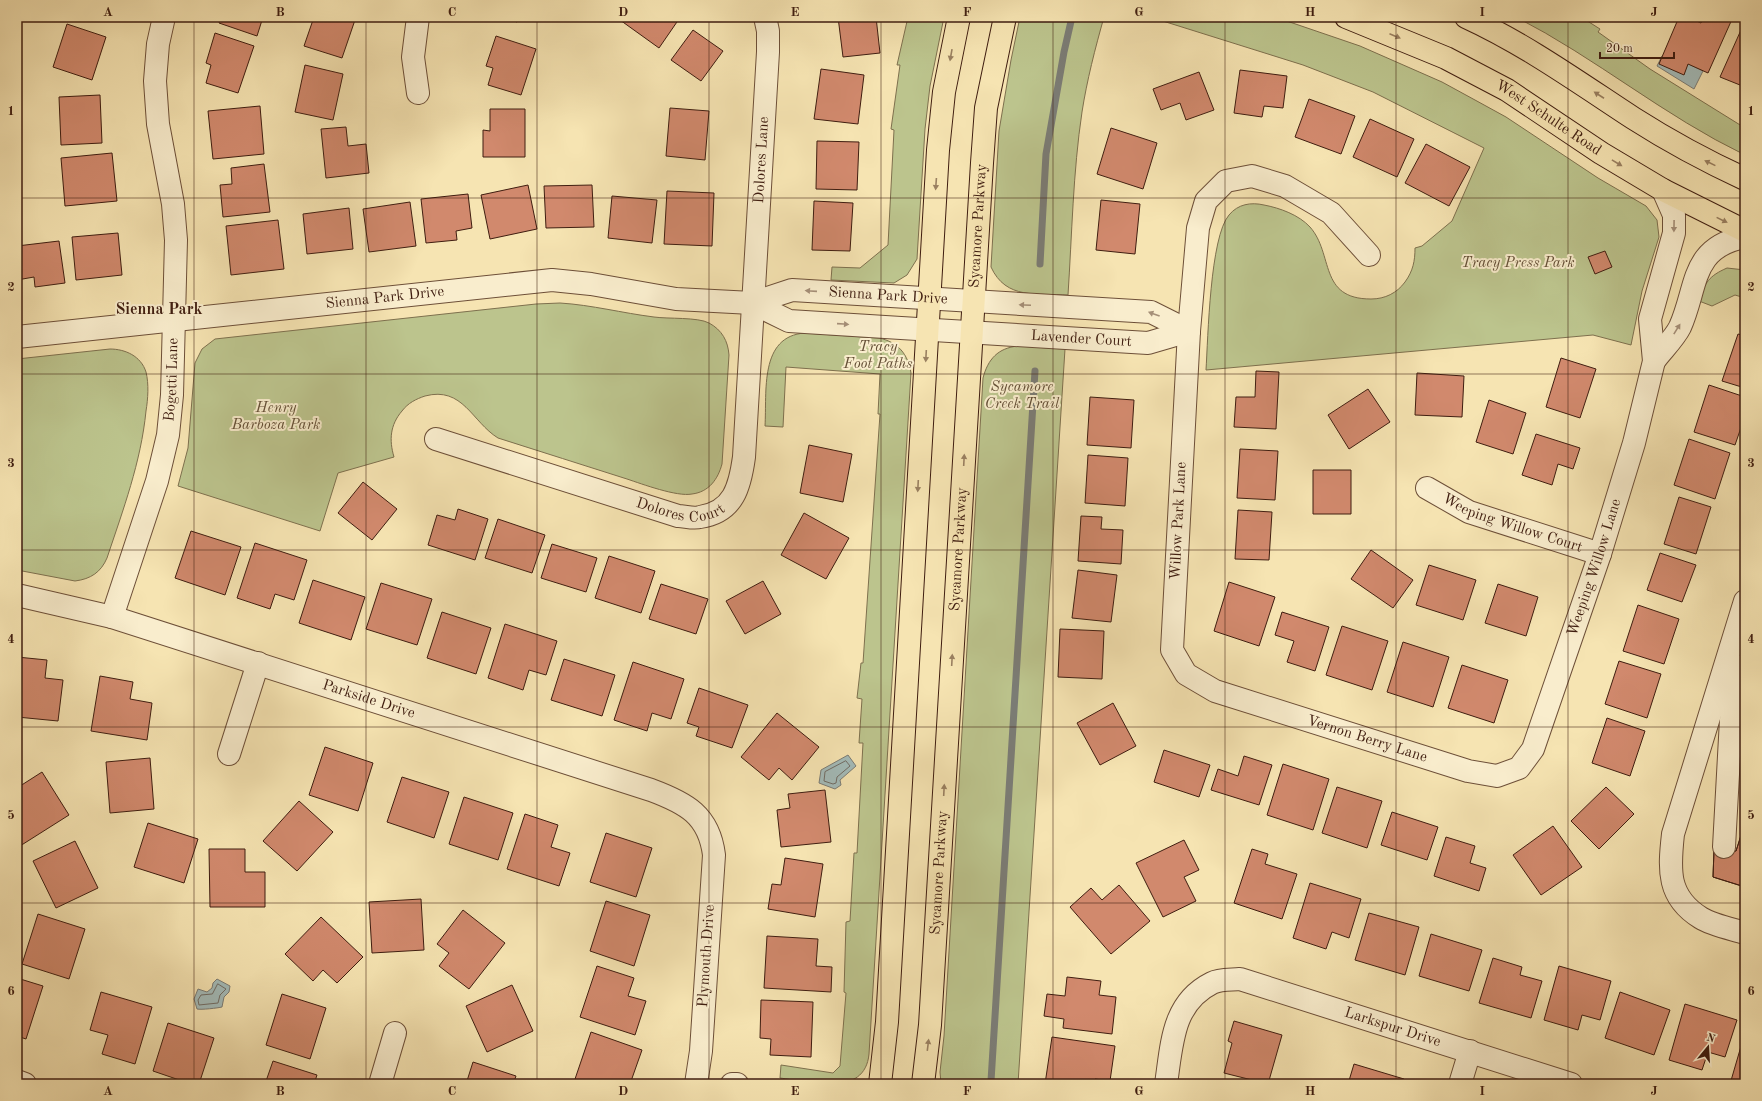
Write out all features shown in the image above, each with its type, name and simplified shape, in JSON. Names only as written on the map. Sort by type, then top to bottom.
[{"type":"main road","points":[[880,1084],[887,1022],[938,150],[944,100],[959,17]]},
{"type":"main road","name":"Sycamore Parkway","points":[[923,1084],[930,1025],[986,108],[1005,17]]},
{"type":"main road","name":"West Schulte Road","points":[[1346,17],[1446,58],[1507,90],[1600,153],[1663,190],[1745,231]]},
{"type":"main road","points":[[1466,17],[1544,59],[1634,118],[1701,158],[1745,180]]},
{"type":"street","name":"Bogetti Lane","points":[[112,617],[157,481],[168,435],[172,395],[176,240],[173,204],[158,124],[155,81],[158,44],[164,17]]},
{"type":"street","points":[[418,17],[413,57],[418,93]]},
{"type":"street","name":"Dolores Lane","points":[[752,304],[768,52],[768,31],[765,17]]},
{"type":"street","name":"Willow Park Lane","points":[[1215,691],[1186,674],[1172,650],[1189,331],[1198,228],[1206,201],[1226,181],[1252,176],[1285,186],[1331,213],[1369,255]]},
{"type":"street","name":"Weeping Willow Lane","points":[[1519,768],[1533,749],[1600,554],[1634,443],[1654,361],[1650,319],[1674,233],[1674,215],[1663,190]]},
{"type":"street","name":"Weeping Willow Lane","points":[[1654,361],[1680,327],[1698,268],[1706,257],[1721,245],[1745,237]]},
{"type":"street","name":"Sienna Park Drive","points":[[17,337],[552,280],[591,284],[676,299],[752,304],[789,321],[927,330],[972,331]]},
{"type":"street","name":"Sienna Park Drive","points":[[752,304],[792,290],[1151,312],[1189,331]]},
{"type":"street","name":"Dolores Court","points":[[436,439],[678,516],[699,518],[718,512],[733,499],[741,480],[744,457],[752,304]]},
{"type":"street","name":"Lavender Court","points":[[972,331],[1148,343],[1189,331]]},
{"type":"street","name":"Weeping Willow Court","points":[[1427,488],[1469,512],[1600,554]]},
{"type":"street","name":"Parkside Drive","points":[[17,595],[112,617],[657,792],[674,799],[693,810],[707,828]]},
{"type":"street","points":[[1745,601],[1673,834],[1669,866],[1677,897],[1702,918],[1745,933]]},
{"type":"street","points":[[1724,847],[1736,632]]},
{"type":"street","points":[[229,754],[258,663]]},
{"type":"street","name":"Vernon Berry Lane","points":[[1215,691],[1468,771],[1496,776],[1519,768]]},
{"type":"street","name":"Plymouth Drive","points":[[696,1084],[700,1051],[714,855],[712,841],[707,828]]},
{"type":"street","name":"Larkspur Drive","points":[[1166,1084],[1175,1026],[1188,1001],[1213,982],[1240,979],[1571,1084]]},
{"type":"street","points":[[380,1084],[395,1034]]},
{"type":"street","points":[[1460,1084],[1470,1051]]},
{"type":"street","points":[[17,1081],[25,1084]]},
{"type":"street","points":[[732,1084],[737,1084]]},
{"type":"green space","points":[[908,17],[944,17],[930,86],[925,129],[917,259],[907,275],[894,283],[831,280],[832,267],[860,268],[888,245],[894,130],[891,129],[900,65],[897,65]]},
{"type":"green space","points":[[1020,17],[1104,17],[1089,76],[1079,135],[1068,295],[1034,294],[1014,290],[997,278],[991,267],[999,131]]},
{"type":"green space","name":"Tracy Press Park","points":[[1150,17],[1275,17],[1360,46],[1442,82],[1506,117],[1598,178],[1646,206],[1657,220],[1659,237],[1642,291],[1631,345],[1593,335],[1206,370],[1209,313],[1214,265],[1223,227],[1229,215],[1236,208],[1250,204],[1264,205],[1295,216],[1310,227],[1317,238],[1330,273],[1342,292],[1354,297],[1371,299],[1386,297],[1402,286],[1410,274],[1415,257],[1415,248],[1422,246],[1452,221],[1484,148],[1373,92],[1303,65]]},
{"type":"green space","points":[[1516,17],[1581,17],[1600,29],[1598,32],[1650,69],[1745,128],[1745,155],[1686,123],[1574,50]]},
{"type":"green space","points":[[1727,268],[1745,270],[1745,298],[1735,295],[1712,306],[1699,301],[1708,280]]},
{"type":"green space","name":"Henry Barboza Park","points":[[560,303],[584,305],[654,317],[704,321],[714,326],[724,336],[729,355],[722,464],[718,475],[708,488],[692,494],[678,494],[669,492],[498,438],[458,401],[449,396],[438,394],[425,396],[415,400],[404,408],[398,416],[393,427],[391,439],[394,457],[338,473],[320,531],[178,486],[188,448],[195,363],[202,349],[215,339],[536,304]]},
{"type":"green space","name":"Tracy Foot Paths","points":[[805,333],[879,338],[892,342],[905,355],[910,366],[911,373],[869,1054],[865,1068],[857,1077],[847,1082],[834,1084],[820,1084],[780,1078],[781,1065],[833,1073],[840,1066],[846,993],[844,992],[846,922],[850,921],[854,853],[857,853],[863,743],[859,743],[862,699],[857,698],[861,663],[863,663],[880,414],[878,414],[880,374],[786,367],[783,427],[765,426],[766,382],[768,368],[773,355],[780,344],[790,336]]},
{"type":"green space","name":"Sycamore Creek Trail","points":[[1018,346],[1065,349],[1018,1084],[941,1084],[940,1072],[944,1036],[983,378],[991,360],[999,352]]},
{"type":"green space","points":[[110,349],[121,350],[132,354],[144,366],[148,381],[148,392],[144,430],[136,467],[105,563],[91,577],[75,581],[17,570],[17,359]]},
{"type":"water","points":[[1662,56],[1685,62],[1703,71],[1694,89],[1657,66]]},
{"type":"water","points":[[848,755],[856,766],[840,780],[841,785],[835,789],[819,783],[821,770]]},
{"type":"water","points":[[217,979],[230,986],[229,992],[224,997],[222,1007],[197,1009],[194,999],[198,989],[207,992],[212,988],[213,983]]},
{"type":"building","points":[[96,17],[112,17],[110,21]]},
{"type":"building","points":[[221,17],[263,17],[257,36],[219,23]]},
{"type":"building","points":[[314,17],[356,17],[342,58],[304,46]]},
{"type":"building","points":[[505,17],[519,17],[517,22]]},
{"type":"building","points":[[622,17],[676,17],[679,19],[659,48],[620,20]]},
{"type":"building","points":[[838,17],[876,17],[880,53],[843,57]]},
{"type":"building","points":[[1679,17],[1688,17],[1701,23],[1704,17],[1733,17],[1708,73],[1688,64],[1684,75],[1659,64]]},
{"type":"building","points":[[1745,21],[1745,87],[1720,77]]},
{"type":"building","points":[[67,24],[106,37],[92,80],[53,67]]},
{"type":"building","points":[[693,30],[723,51],[701,81],[671,60]]},
{"type":"building","points":[[215,33],[254,46],[238,93],[206,83],[211,65],[206,63]]},
{"type":"building","points":[[496,36],[536,49],[521,95],[488,85],[493,68],[486,66]]},
{"type":"building","points":[[305,65],[343,74],[333,120],[295,112]]},
{"type":"building","points":[[821,69],[864,75],[858,124],[814,119]]},
{"type":"building","points":[[1240,70],[1287,76],[1283,108],[1264,106],[1262,117],[1234,113]]},
{"type":"building","points":[[1199,72],[1214,110],[1186,120],[1180,103],[1161,110],[1153,89]]},
{"type":"building","points":[[100,95],[102,143],[61,145],[59,97]]},
{"type":"building","points":[[1309,99],[1355,116],[1341,154],[1295,137]]},
{"type":"building","points":[[260,106],[264,154],[213,159],[208,111]]},
{"type":"building","points":[[670,108],[709,111],[705,160],[666,156]]},
{"type":"building","points":[[490,109],[525,109],[525,157],[483,157],[483,130],[490,131]]},
{"type":"building","points":[[1370,119],[1414,139],[1397,177],[1353,157]]},
{"type":"building","points":[[346,127],[348,146],[366,144],[369,173],[326,178],[321,129]]},
{"type":"building","points":[[1111,128],[1157,143],[1143,189],[1097,174]]},
{"type":"building","points":[[817,141],[859,142],[857,190],[816,189]]},
{"type":"building","points":[[1426,144],[1470,167],[1449,206],[1405,183]]},
{"type":"building","points":[[112,153],[117,201],[65,206],[61,158]]},
{"type":"building","points":[[264,164],[270,212],[223,217],[220,185],[232,184],[231,168]]},
{"type":"building","points":[[528,185],[537,229],[490,239],[481,195]]},
{"type":"building","points":[[592,185],[594,227],[546,228],[544,186]]},
{"type":"building","points":[[667,191],[714,193],[712,246],[664,244]]},
{"type":"building","points":[[468,194],[472,228],[456,231],[457,240],[426,243],[421,199]]},
{"type":"building","points":[[612,196],[657,200],[652,243],[608,238]]},
{"type":"building","points":[[1101,200],[1140,204],[1135,254],[1096,250]]},
{"type":"building","points":[[814,201],[853,203],[850,251],[812,250]]},
{"type":"building","points":[[410,202],[416,246],[369,252],[363,209]]},
{"type":"building","points":[[349,208],[353,249],[307,254],[303,214]]},
{"type":"building","points":[[278,220],[284,269],[231,275],[226,226]]},
{"type":"building","points":[[118,233],[122,275],[76,280],[72,237]]},
{"type":"building","points":[[59,241],[65,283],[35,287],[34,277],[17,280],[17,246]]},
{"type":"building","points":[[1605,251],[1612,267],[1595,274],[1588,257]]},
{"type":"building","points":[[1738,334],[1745,336],[1745,388],[1722,381]]},
{"type":"building","points":[[1561,358],[1596,369],[1580,418],[1546,407]]},
{"type":"building","points":[[1256,371],[1279,372],[1276,429],[1234,427],[1236,397],[1255,397]]},
{"type":"building","points":[[1417,373],[1464,376],[1462,417],[1415,415]]},
{"type":"building","points":[[1709,385],[1745,397],[1745,416],[1735,445],[1694,432]]},
{"type":"building","points":[[1368,389],[1390,422],[1349,449],[1328,415]]},
{"type":"building","points":[[1090,397],[1134,400],[1131,448],[1087,445]]},
{"type":"building","points":[[1489,400],[1526,413],[1513,454],[1476,442]]},
{"type":"building","points":[[1536,434],[1580,448],[1573,469],[1558,464],[1552,485],[1522,475]]},
{"type":"building","points":[[1689,439],[1730,453],[1715,499],[1674,485]]},
{"type":"building","points":[[809,445],[852,454],[843,502],[800,493]]},
{"type":"building","points":[[1240,449],[1278,451],[1275,500],[1237,498]]},
{"type":"building","points":[[1088,455],[1128,458],[1125,506],[1085,503]]},
{"type":"building","points":[[1313,470],[1351,470],[1351,514],[1313,514]]},
{"type":"building","points":[[363,482],[397,509],[372,540],[338,513]]},
{"type":"building","points":[[1679,497],[1711,507],[1696,554],[1664,544]]},
{"type":"building","points":[[458,509],[488,519],[475,560],[428,545],[437,515],[455,520]]},
{"type":"building","points":[[1238,510],[1272,512],[1269,560],[1235,559]]},
{"type":"building","points":[[804,513],[849,538],[826,579],[781,555]]},
{"type":"building","points":[[1081,516],[1102,517],[1101,529],[1123,530],[1121,564],[1078,561]]},
{"type":"building","points":[[498,519],[545,535],[532,573],[485,558]]},
{"type":"building","points":[[191,531],[241,547],[225,595],[175,578]]},
{"type":"building","points":[[255,543],[307,560],[294,600],[275,594],[270,609],[237,598]]},
{"type":"building","points":[[552,544],[597,558],[586,592],[541,578]]},
{"type":"building","points":[[1371,550],[1413,580],[1393,608],[1351,579]]},
{"type":"building","points":[[1660,553],[1696,565],[1682,602],[1647,590]]},
{"type":"building","points":[[609,556],[655,571],[641,613],[595,598]]},
{"type":"building","points":[[1429,565],[1476,580],[1463,620],[1416,605]]},
{"type":"building","points":[[1078,570],[1117,575],[1111,622],[1072,618]]},
{"type":"building","points":[[313,580],[365,597],[351,640],[299,623]]},
{"type":"building","points":[[763,581],[781,614],[745,634],[726,601]]},
{"type":"building","points":[[1229,582],[1275,597],[1259,646],[1214,631]]},
{"type":"building","points":[[381,583],[432,599],[417,645],[366,629]]},
{"type":"building","points":[[661,584],[708,599],[696,634],[649,619]]},
{"type":"building","points":[[1498,584],[1538,597],[1526,636],[1485,623]]},
{"type":"building","points":[[1638,605],[1679,619],[1664,664],[1623,651]]},
{"type":"building","points":[[442,612],[491,628],[476,674],[427,658]]},
{"type":"building","points":[[1282,612],[1329,627],[1315,671],[1287,662],[1294,641],[1275,635]]},
{"type":"building","points":[[505,624],[557,641],[546,675],[529,670],[523,690],[488,678]]},
{"type":"building","points":[[1342,626],[1388,641],[1372,690],[1326,675]]},
{"type":"building","points":[[1060,629],[1104,631],[1102,679],[1058,677]]},
{"type":"building","points":[[1403,642],[1449,657],[1433,707],[1387,692]]},
{"type":"building","points":[[17,657],[47,660],[45,678],[63,680],[58,721],[17,717]]},
{"type":"building","points":[[564,659],[615,675],[602,716],[551,700]]},
{"type":"building","points":[[1619,661],[1661,674],[1647,718],[1605,704]]},
{"type":"building","points":[[633,662],[684,679],[671,719],[652,713],[647,731],[614,720]]},
{"type":"building","points":[[1462,665],[1508,680],[1494,723],[1448,708]]},
{"type":"building","points":[[100,676],[133,682],[130,699],[152,703],[147,740],[91,731]]},
{"type":"building","points":[[699,688],[748,705],[732,748],[696,736],[699,727],[687,723]]},
{"type":"building","points":[[1113,703],[1136,746],[1100,765],[1077,723]]},
{"type":"building","points":[[777,713],[819,747],[792,780],[779,768],[769,780],[741,757]]},
{"type":"building","points":[[1607,718],[1645,731],[1630,776],[1592,763]]},
{"type":"building","points":[[325,747],[373,763],[358,811],[309,795]]},
{"type":"building","points":[[1164,750],[1210,765],[1199,797],[1154,782]]},
{"type":"building","points":[[1244,756],[1272,765],[1259,805],[1211,790],[1218,769],[1238,776]]},
{"type":"building","points":[[150,758],[154,809],[110,813],[106,762]]},
{"type":"building","points":[[1283,764],[1329,779],[1313,830],[1267,815]]},
{"type":"building","points":[[42,772],[69,815],[20,846],[17,842],[17,788]]},
{"type":"building","points":[[402,777],[449,792],[434,838],[387,822]]},
{"type":"building","points":[[1337,787],[1382,801],[1367,848],[1322,833]]},
{"type":"building","points":[[1606,787],[1634,814],[1599,849],[1571,821]]},
{"type":"building","points":[[825,790],[831,842],[781,847],[777,810],[790,808],[788,794]]},
{"type":"building","points":[[464,797],[513,813],[498,860],[449,844]]},
{"type":"building","points":[[299,801],[333,832],[297,871],[263,841]]},
{"type":"building","points":[[1392,812],[1438,827],[1427,860],[1381,845]]},
{"type":"building","points":[[525,814],[558,825],[551,847],[570,853],[559,886],[507,869]]},
{"type":"building","points":[[148,823],[198,839],[184,883],[134,867]]},
{"type":"building","points":[[1745,823],[1745,887],[1713,877],[1714,850],[1736,851]]},
{"type":"building","points":[[1745,823],[1745,887],[1713,877],[1714,850],[1736,851]]},
{"type":"building","points":[[1553,826],[1582,867],[1541,895],[1513,855]]},
{"type":"building","points":[[606,833],[652,848],[636,897],[590,882]]},
{"type":"building","points":[[1446,837],[1475,846],[1470,863],[1486,868],[1479,891],[1434,876]]},
{"type":"building","points":[[1184,840],[1199,870],[1184,877],[1196,901],[1163,917],[1136,863]]},
{"type":"building","points":[[75,841],[98,888],[56,908],[33,861]]},
{"type":"building","points":[[209,849],[245,849],[245,872],[265,872],[265,907],[210,907]]},
{"type":"building","points":[[1252,849],[1268,854],[1265,864],[1297,874],[1282,919],[1234,903]]},
{"type":"building","points":[[785,858],[823,864],[815,917],[768,909],[772,884],[781,885]]},
{"type":"building","points":[[1310,883],[1361,899],[1349,938],[1332,932],[1326,949],[1293,938]]},
{"type":"building","points":[[1119,885],[1150,921],[1111,954],[1070,907],[1091,888],[1102,900]]},
{"type":"building","points":[[421,899],[424,950],[372,953],[369,902]]},
{"type":"building","points":[[606,901],[650,915],[634,966],[590,951]]},
{"type":"building","points":[[463,910],[505,943],[469,989],[439,966],[449,953],[437,944]]},
{"type":"building","points":[[1369,913],[1419,927],[1405,975],[1355,960]]},
{"type":"building","points":[[38,914],[85,929],[69,979],[22,964]]},
{"type":"building","points":[[321,917],[363,957],[337,983],[323,970],[313,981],[285,954]]},
{"type":"building","points":[[1431,934],[1482,950],[1469,991],[1419,976]]},
{"type":"building","points":[[767,936],[818,939],[816,966],[832,967],[831,992],[764,988]]},
{"type":"building","points":[[1493,958],[1522,967],[1520,975],[1542,981],[1531,1018],[1479,1003]]},
{"type":"building","points":[[597,966],[634,978],[628,996],[646,1001],[635,1035],[580,1017]]},
{"type":"building","points":[[1559,966],[1611,981],[1600,1020],[1582,1015],[1578,1030],[1544,1020]]},
{"type":"building","points":[[1067,977],[1101,981],[1099,995],[1116,997],[1112,1034],[1063,1028],[1064,1019],[1044,1016],[1047,994],[1065,996]]},
{"type":"building","points":[[17,978],[43,986],[26,1039],[17,1036]]},
{"type":"building","points":[[512,985],[533,1031],[487,1052],[466,1006]]},
{"type":"building","points":[[101,992],[152,1007],[135,1064],[102,1054],[108,1035],[90,1030]]},
{"type":"building","points":[[1620,992],[1670,1010],[1654,1055],[1605,1038]]},
{"type":"building","points":[[282,994],[326,1008],[310,1059],[266,1045]]},
{"type":"building","points":[[761,1000],[813,1002],[811,1057],[770,1055],[771,1039],[760,1038]]},
{"type":"building","points":[[1685,1004],[1737,1020],[1725,1057],[1708,1052],[1702,1070],[1669,1060]]},
{"type":"building","points":[[1234,1021],[1282,1035],[1268,1084],[1224,1073],[1232,1043],[1228,1041]]},
{"type":"building","points":[[168,1023],[214,1038],[199,1084],[191,1084],[153,1071]]},
{"type":"building","points":[[591,1032],[642,1050],[630,1084],[579,1084],[574,1082]]},
{"type":"building","points":[[1744,1036],[1745,1084],[1730,1084]]},
{"type":"building","points":[[1052,1037],[1115,1046],[1110,1081],[1095,1079],[1094,1084],[1045,1084]]},
{"type":"building","points":[[273,1061],[317,1075],[314,1084],[265,1084]]},
{"type":"building","points":[[473,1062],[516,1076],[513,1084],[466,1084]]},
{"type":"building","points":[[1354,1064],[1404,1079],[1402,1084],[1348,1084]]},
{"type":"waterway","points":[[1040,264],[1046,154],[1064,52],[1072,17]]},
{"type":"waterway","points":[[991,1081],[1035,371]]},
{"type":"district","name":"Sienna Park","points":[[159,310]]}]
